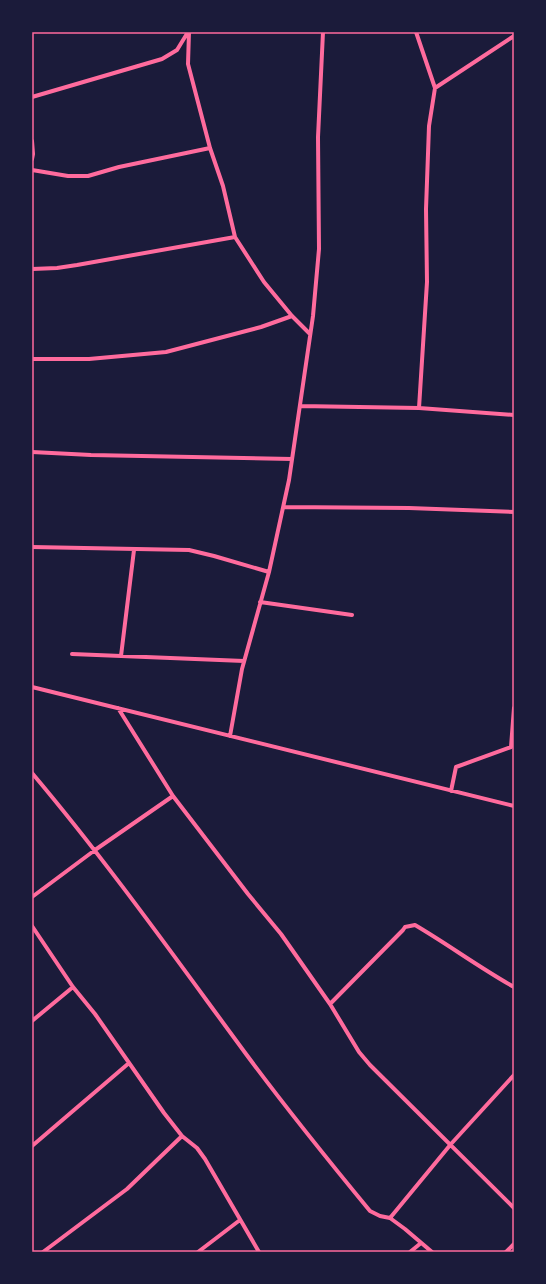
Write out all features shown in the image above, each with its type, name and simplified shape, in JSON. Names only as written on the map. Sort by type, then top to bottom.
[{"type":"street","points":[[32,97],[162,59],[177,50],[189,32]]},
{"type":"street","points":[[189,32],[188,64],[210,148],[223,186],[235,237],[264,282],[292,316],[310,334]]},
{"type":"street","points":[[230,736],[244,661],[268,572],[283,507],[292,459],[310,334],[319,249],[318,137],[323,32]]},
{"type":"street","points":[[416,32],[435,88],[429,126],[426,209],[427,282],[419,408]]},
{"type":"street","points":[[435,88],[514,36]]},
{"type":"street","points":[[32,141],[32,159]]},
{"type":"street","points":[[32,170],[68,176],[88,176],[119,167],[210,148]]},
{"type":"street","points":[[32,269],[57,268],[77,265],[235,237]]},
{"type":"street","points":[[32,359],[89,359],[166,352],[261,327],[292,316]]},
{"type":"street","points":[[300,406],[419,408],[514,415]]},
{"type":"street","points":[[32,452],[91,455],[292,459]]},
{"type":"street","points":[[283,507],[409,508],[514,512]]},
{"type":"street","points":[[32,547],[189,550],[268,572]]},
{"type":"street","points":[[120,656],[134,550]]},
{"type":"street","points":[[260,602],[352,615]]},
{"type":"street","points":[[72,654],[244,661]]},
{"type":"street","points":[[32,687],[514,806]]},
{"type":"street","points":[[118,708],[173,796],[248,894],[281,934],[330,1004],[359,1052],[514,1208]]},
{"type":"street","points":[[451,791],[456,767],[511,747],[514,708]]},
{"type":"street","points":[[32,773],[70,817],[316,1146],[370,1211],[380,1216],[390,1218],[432,1252]]},
{"type":"street","points":[[32,897],[94,850],[173,796]]},
{"type":"street","points":[[330,1004],[405,927],[415,925],[445,942],[486,971],[514,987]]},
{"type":"street","points":[[32,926],[73,987],[95,1014],[164,1113],[182,1136],[197,1148],[205,1159],[259,1252]]},
{"type":"street","points":[[32,1021],[73,987]]},
{"type":"street","points":[[32,1146],[129,1063]]},
{"type":"street","points":[[390,1218],[451,1144],[514,1074]]},
{"type":"street","points":[[43,1252],[116,1199],[182,1136]]},
{"type":"street","points":[[198,1252],[240,1220]]},
{"type":"street","points":[[410,1252],[421,1243]]},
{"type":"street","points":[[506,1252],[514,1244]]}]
